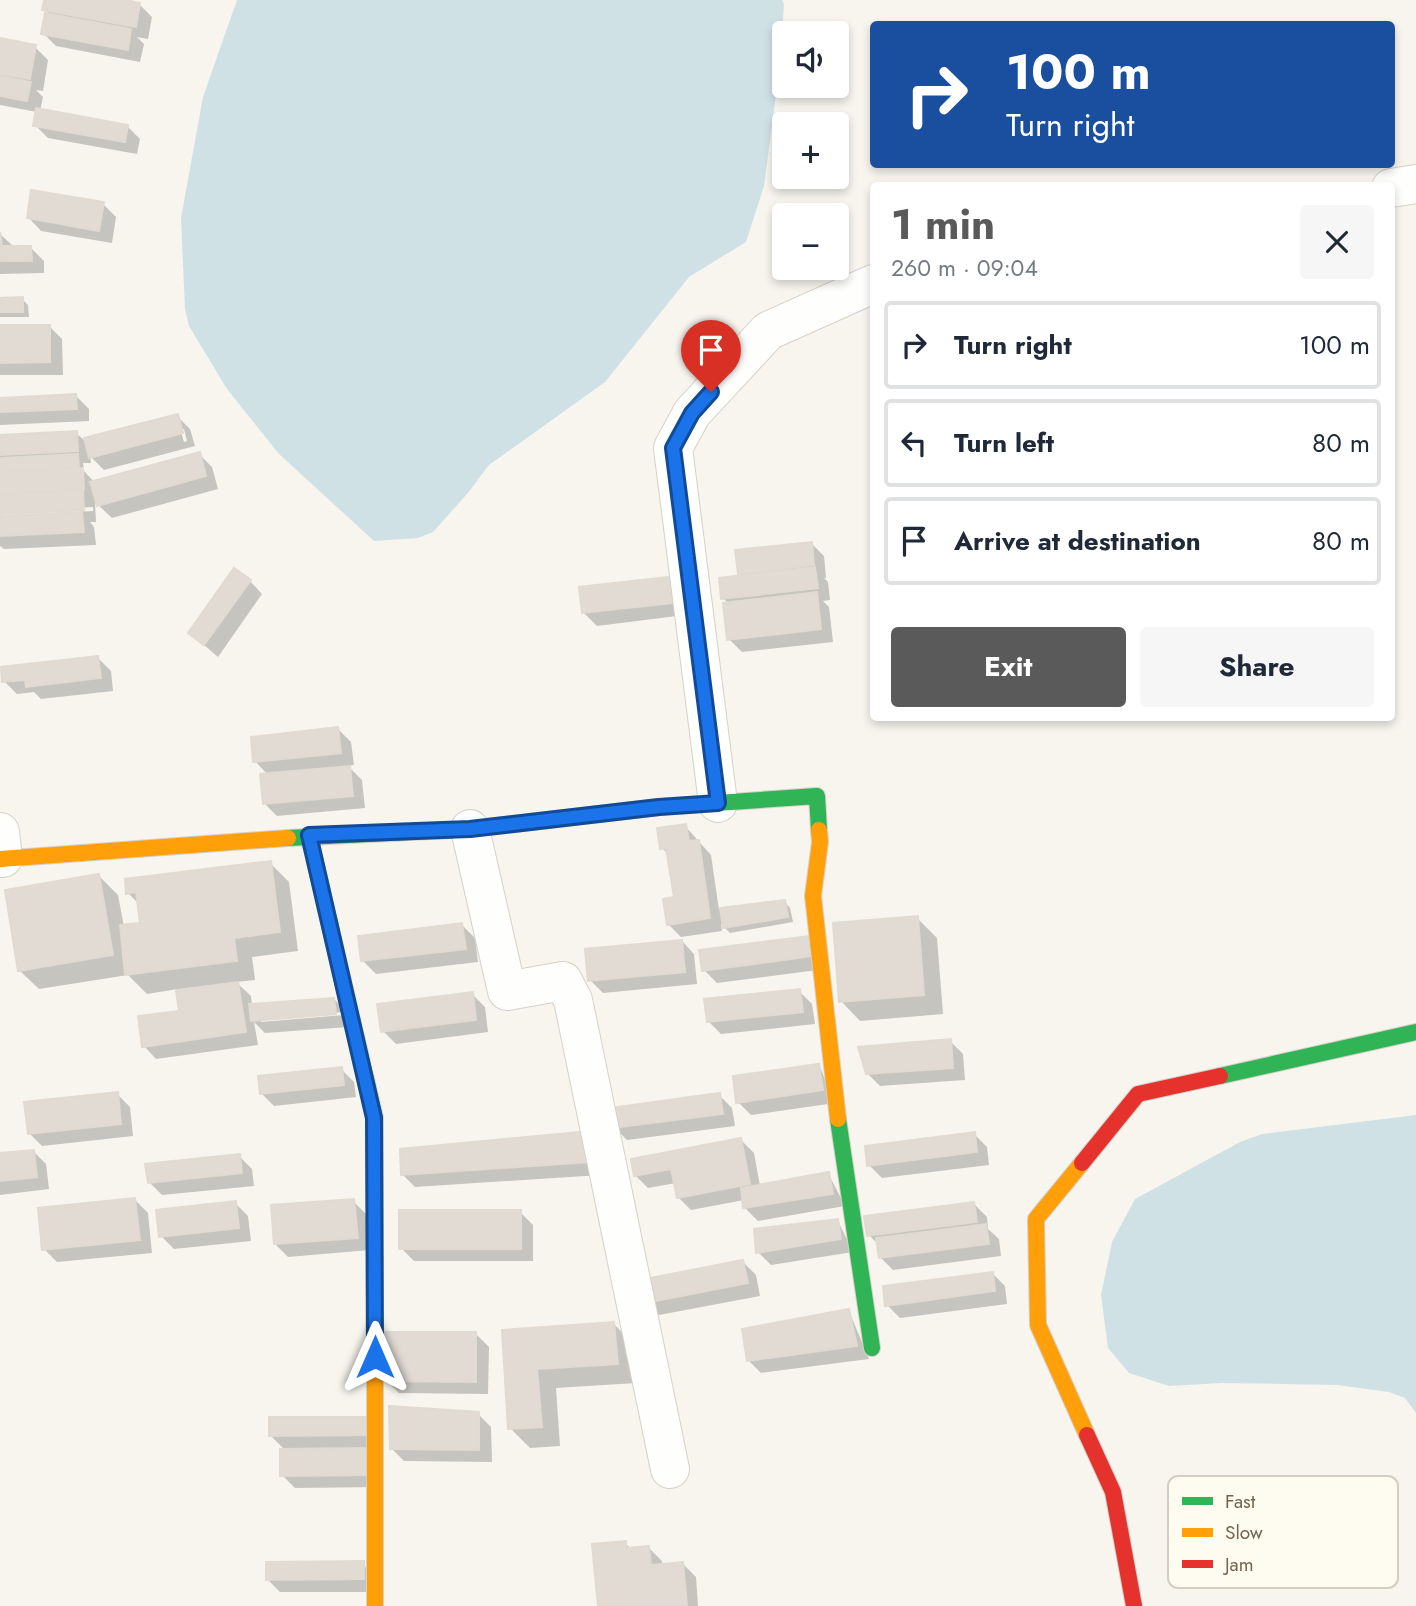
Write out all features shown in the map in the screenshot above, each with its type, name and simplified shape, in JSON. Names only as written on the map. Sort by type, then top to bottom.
[{"type":"street","points":[[1395,187],[1416,184]]},
{"type":"street","points":[[718,803],[673,448],[692,413],[768,331],[870,285]]},
{"type":"street","points":[[1,849],[470,829],[659,807],[817,796],[820,842],[813,896],[841,1150],[872,1348]]},
{"type":"street","points":[[470,829],[507,991],[564,981],[573,1000],[670,1469]]},
{"type":"street","points":[[309,835],[374,1118],[375,1606]]},
{"type":"street","points":[[1134,1606],[1113,1492],[1038,1325],[1036,1219],[1138,1094],[1416,1031]]},
{"type":"shaded area","points":[[237,0],[782,0],[784,4],[783,21],[772,21],[772,98],[776,98],[764,186],[746,242],[689,277],[605,382],[489,465],[433,532],[418,538],[374,541],[279,454],[227,389],[189,326],[185,309],[181,218],[203,97]]},
{"type":"shaded area","points":[[1416,1115],[1416,1413],[1405,1398],[1389,1392],[1337,1385],[1222,1383],[1169,1386],[1129,1373],[1108,1348],[1101,1295],[1112,1242],[1135,1199],[1240,1142],[1262,1134]]},
{"type":"building","points":[[44,0],[126,0],[140,3],[136,27],[42,10]]},
{"type":"building","points":[[45,13],[131,29],[128,50],[41,34]]},
{"type":"building","points":[[0,38],[36,45],[30,79],[0,74]]},
{"type":"building","points":[[0,76],[31,82],[27,101],[0,96]]},
{"type":"building","points":[[36,108],[128,125],[125,142],[33,126]]},
{"type":"building","points":[[31,190],[104,202],[99,231],[27,218]]},
{"type":"building","points":[[0,232],[2,246],[31,246],[32,261],[0,261]]},
{"type":"building","points":[[23,297],[23,312],[0,312],[0,298]]},
{"type":"building","points":[[0,325],[50,325],[50,362],[0,363]]},
{"type":"building","points":[[76,394],[77,409],[0,412],[0,398]]},
{"type":"building","points":[[178,414],[183,433],[89,458],[84,438]]},
{"type":"building","points":[[77,431],[78,451],[0,455],[0,435]]},
{"type":"building","points":[[200,452],[206,476],[97,506],[90,482]]},
{"type":"building","points":[[78,454],[79,468],[0,472],[0,458]]},
{"type":"building","points":[[83,468],[84,489],[0,494],[0,473]]},
{"type":"building","points":[[83,490],[84,510],[0,514],[0,495]]},
{"type":"building","points":[[82,512],[84,532],[0,536],[0,516]]},
{"type":"building","points":[[812,542],[814,565],[738,574],[735,550]]},
{"type":"building","points":[[815,567],[818,588],[721,599],[719,578]]},
{"type":"building","points":[[234,568],[251,580],[204,645],[188,633]]},
{"type":"building","points":[[677,576],[681,602],[582,613],[579,587]]},
{"type":"building","points":[[817,592],[821,629],[727,640],[723,603]]},
{"type":"building","points":[[98,656],[101,678],[26,687],[25,680],[2,682],[1,667]]},
{"type":"building","points":[[338,727],[341,753],[253,762],[251,737]]},
{"type":"building","points":[[350,766],[353,796],[263,804],[260,774]]},
{"type":"building","points":[[686,824],[689,841],[699,840],[710,918],[667,925],[663,899],[674,897],[666,848],[660,849],[657,828]]},
{"type":"building","points":[[271,861],[280,932],[234,938],[237,961],[125,975],[120,925],[140,923],[136,892],[126,894],[125,879]]},
{"type":"building","points":[[99,874],[113,955],[18,971],[5,890]]},
{"type":"building","points":[[785,900],[788,917],[723,928],[720,908]]},
{"type":"building","points":[[918,916],[924,995],[839,1002],[833,923]]},
{"type":"building","points":[[462,923],[466,949],[361,961],[358,936]]},
{"type":"building","points":[[810,936],[813,956],[702,971],[699,950]]},
{"type":"building","points":[[682,940],[685,972],[588,981],[585,949]]},
{"type":"building","points":[[238,982],[246,1032],[142,1047],[138,1016],[179,1011],[176,990]]},
{"type":"building","points":[[800,989],[803,1012],[707,1022],[704,999]]},
{"type":"building","points":[[473,992],[476,1020],[381,1032],[377,1004]]},
{"type":"building","points":[[334,998],[336,1014],[251,1021],[249,1004]]},
{"type":"building","points":[[951,1039],[953,1068],[866,1074],[858,1047]]},
{"type":"building","points":[[819,1064],[823,1090],[736,1103],[733,1076]]},
{"type":"building","points":[[342,1067],[344,1085],[260,1094],[258,1076]]},
{"type":"building","points":[[118,1092],[121,1124],[28,1134],[24,1102]]},
{"type":"building","points":[[720,1093],[723,1114],[613,1128],[610,1108]]},
{"type":"building","points":[[579,1132],[590,1162],[401,1175],[400,1149]]},
{"type":"building","points":[[975,1132],[977,1152],[867,1166],[865,1146]]},
{"type":"building","points":[[741,1138],[750,1184],[677,1198],[671,1169],[634,1176],[631,1159]]},
{"type":"building","points":[[34,1150],[37,1177],[0,1181],[0,1153]]},
{"type":"building","points":[[240,1154],[242,1173],[148,1183],[145,1164]]},
{"type":"building","points":[[829,1172],[833,1194],[743,1208],[741,1188]]},
{"type":"building","points":[[135,1198],[140,1240],[42,1250],[38,1208]]},
{"type":"building","points":[[354,1199],[358,1238],[274,1244],[271,1205]]},
{"type":"building","points":[[236,1201],[239,1228],[159,1237],[156,1210]]},
{"type":"building","points":[[974,1202],[977,1222],[867,1236],[864,1216]]},
{"type":"building","points":[[399,1210],[521,1210],[521,1249],[399,1249]]},
{"type":"building","points":[[838,1219],[841,1239],[756,1253],[754,1229]]},
{"type":"building","points":[[986,1224],[989,1244],[879,1258],[876,1238]]},
{"type":"building","points":[[743,1260],[748,1283],[645,1303],[640,1280]]},
{"type":"building","points":[[993,1272],[995,1291],[885,1306],[883,1286]]},
{"type":"building","points":[[849,1309],[857,1346],[747,1361],[742,1329]]},
{"type":"building","points":[[614,1322],[618,1364],[537,1369],[542,1427],[508,1429],[502,1330]]},
{"type":"building","points":[[384,1332],[476,1332],[476,1382],[385,1381]]},
{"type":"building","points":[[389,1406],[479,1412],[479,1450],[390,1449]]},
{"type":"building","points":[[269,1417],[367,1417],[368,1435],[269,1436]]},
{"type":"building","points":[[368,1448],[369,1475],[280,1476],[280,1449]]},
{"type":"building","points":[[626,1541],[626,1548],[649,1546],[651,1565],[683,1562],[687,1605],[598,1606],[592,1544]]},
{"type":"building","points":[[364,1561],[364,1579],[266,1580],[266,1562]]},
{"type":"traffic: fast","points":[[288,838],[470,829],[659,807],[817,796],[819,830]]},
{"type":"traffic: fast","points":[[309,836],[375,1118],[375,1376]]},
{"type":"traffic: fast","points":[[1220,1076],[1416,1032]]},
{"type":"traffic: fast","points":[[838,1119],[872,1348]]},
{"type":"traffic: slow","points":[[819,830],[813,896],[838,1119]]},
{"type":"traffic: slow","points":[[0,859],[288,838]]},
{"type":"traffic: slow","points":[[1082,1163],[1036,1219],[1038,1325],[1087,1435]]},
{"type":"traffic: slow","points":[[375,1376],[375,1606]]},
{"type":"traffic: jam","points":[[1082,1163],[1138,1094],[1220,1076]]},
{"type":"traffic: jam","points":[[1087,1435],[1113,1492],[1134,1606]]},
{"type":"route","points":[[375,1357],[374,1118],[309,835],[470,829],[659,807],[718,803],[673,448],[692,413],[711,392]]}]
